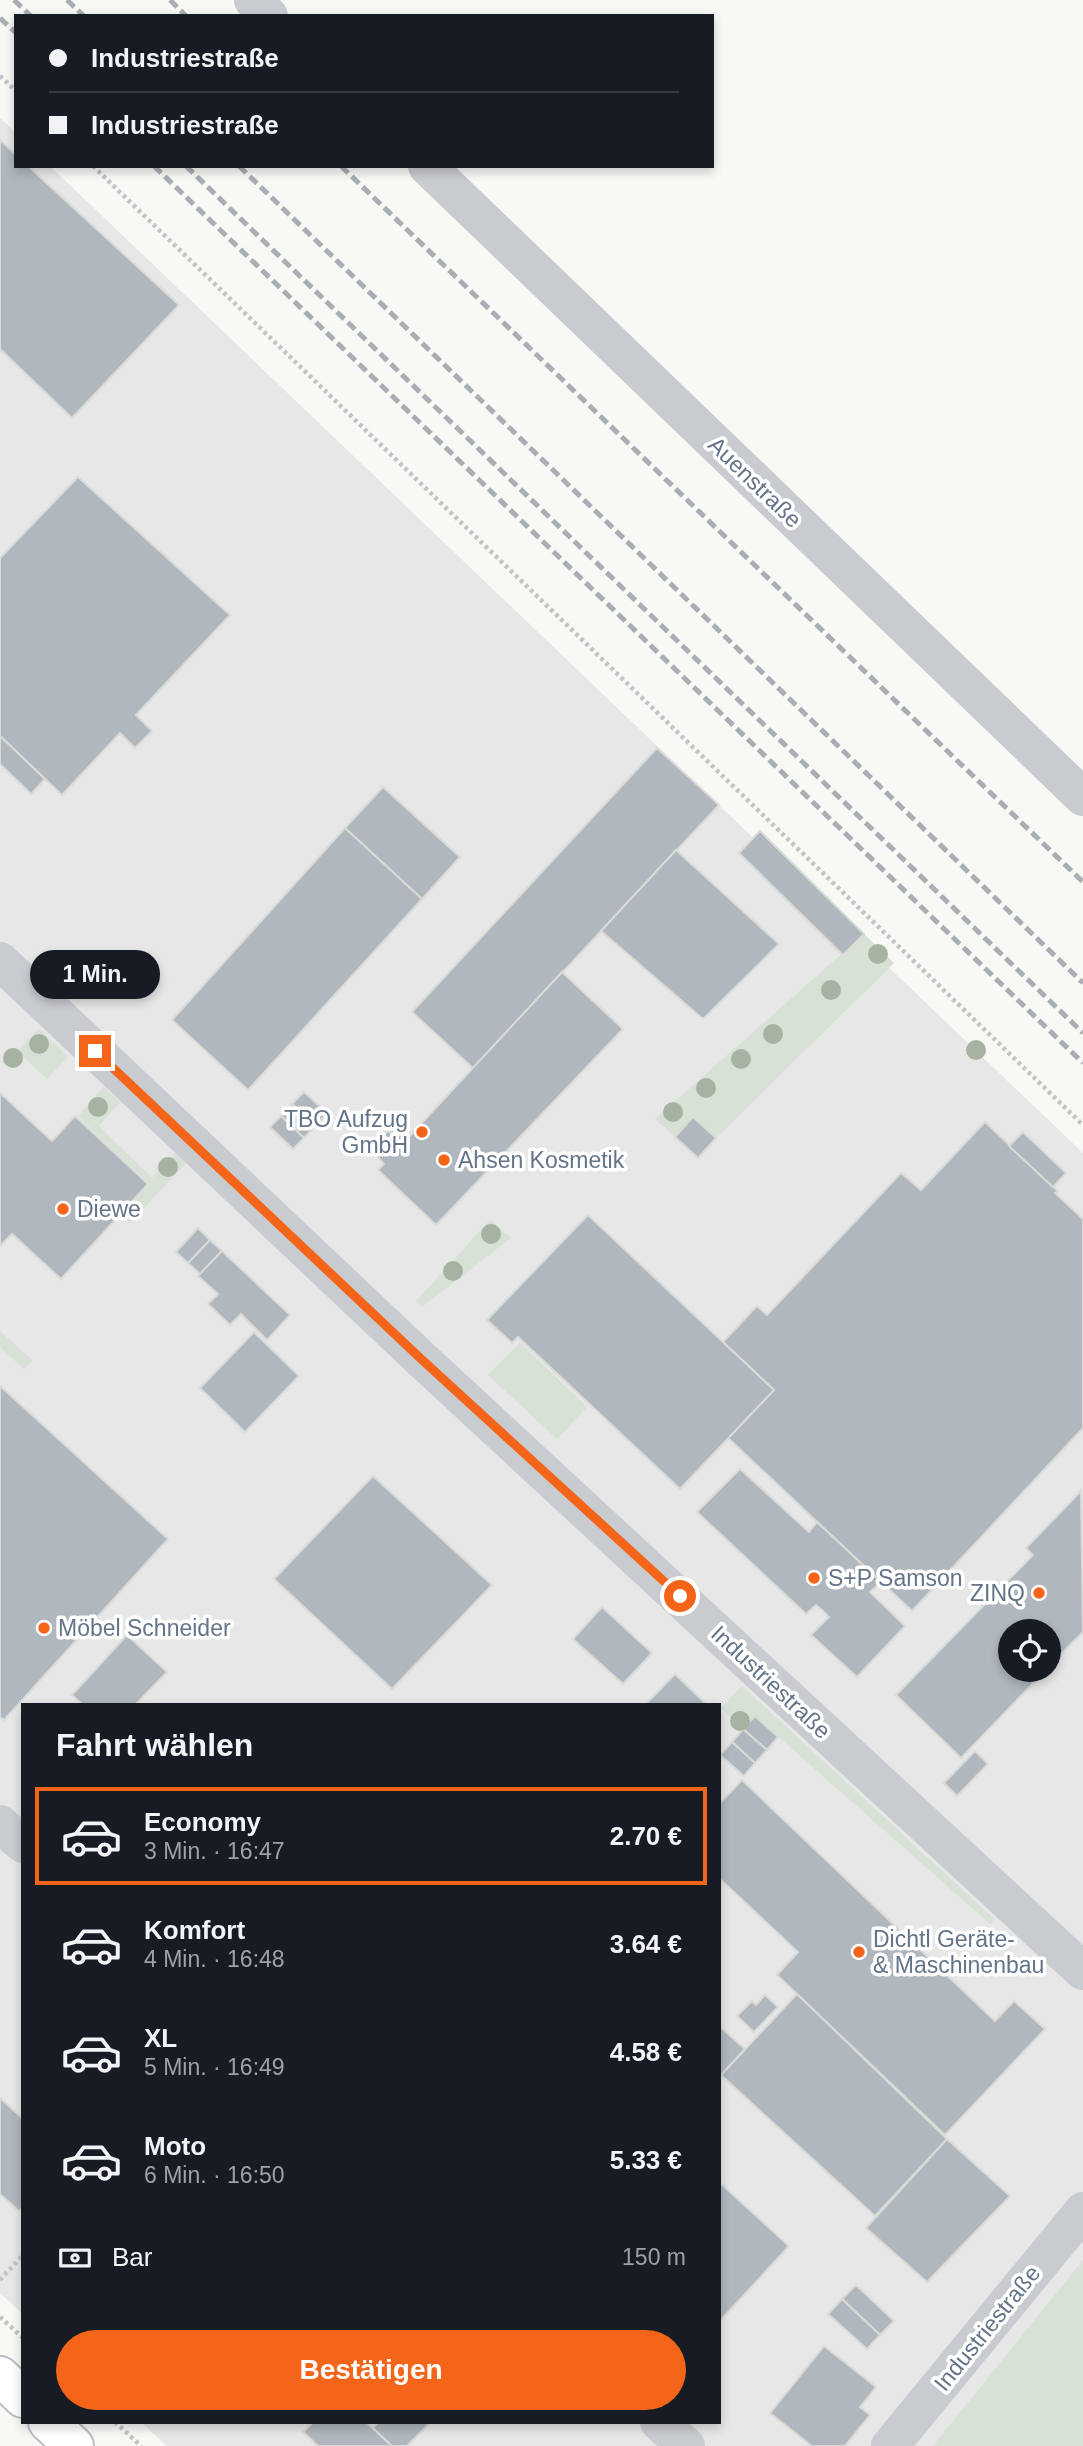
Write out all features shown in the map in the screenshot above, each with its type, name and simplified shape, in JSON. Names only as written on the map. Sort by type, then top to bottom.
[{"type":"main road","points":[[0,2376],[21,2396]]},
{"type":"main road","points":[[50,2424],[74,2446]]},
{"type":"street","points":[[253,0],[268,14]]},
{"type":"street","name":"Auenstraße","points":[[429,168],[1083,797]]},
{"type":"street","name":"Industriestraße","points":[[0,961],[419,1357],[1083,1971]]},
{"type":"street","points":[[0,1824],[21,1842]]},
{"type":"street","name":"Industriestraße","points":[[890,2446],[1083,2211]]},
{"type":"street","points":[[661,2424],[686,2446]]},
{"type":"path","points":[[0,76],[14,89]]},
{"type":"path","points":[[95,168],[1083,1125]]},
{"type":"path","points":[[0,2280],[21,2257]]},
{"type":"path","points":[[0,2317],[21,2336]]},
{"type":"path","points":[[117,2424],[141,2446]]},
{"type":"shaded area","points":[[0,118],[14,131],[14,168],[52,168],[1083,1153],[1083,2446],[167,2446],[143,2424],[721,2424],[721,1703],[21,1703],[21,2312],[0,2293]]},
{"type":"shaded area","points":[[864,934],[894,963],[716,1138],[693,1117],[675,1137],[655,1119]]},
{"type":"shaded area","points":[[39,1029],[68,1057],[47,1079],[18,1051]]},
{"type":"shaded area","points":[[104,1087],[120,1102],[99,1126],[152,1178],[175,1153],[186,1163],[130,1223],[121,1216],[150,1184],[78,1116]]},
{"type":"shaded area","points":[[490,1220],[511,1238],[422,1307],[416,1301]]},
{"type":"shaded area","points":[[0,1331],[32,1360],[24,1369],[0,1347]]},
{"type":"shaded area","points":[[520,1342],[587,1407],[557,1439],[488,1375]]},
{"type":"shaded area","points":[[742,1686],[994,1919],[990,1924],[755,1716],[743,1729],[721,1708]]},
{"type":"shaded area","points":[[1083,2260],[1083,2446],[933,2446]]},
{"type":"building","points":[[0,140],[14,153],[14,168],[30,168],[179,305],[72,418],[0,349]]},
{"type":"building","points":[[78,477],[230,615],[136,715],[152,731],[135,748],[120,733],[62,795],[0,736],[0,558]]},
{"type":"building","points":[[0,736],[45,779],[31,794],[0,764]]},
{"type":"building","points":[[657,748],[719,805],[473,1068],[412,1012]]},
{"type":"building","points":[[383,787],[460,857],[422,899],[345,828]]},
{"type":"building","points":[[345,828],[422,899],[248,1090],[172,1020]]},
{"type":"building","points":[[760,831],[864,934],[843,955],[739,853]]},
{"type":"building","points":[[676,850],[779,944],[703,1019],[601,931]]},
{"type":"building","points":[[562,972],[623,1029],[436,1225],[378,1170],[384,1164],[374,1153],[374,1146],[387,1132],[397,1132],[406,1140]]},
{"type":"building","points":[[304,1092],[327,1113],[315,1126],[292,1104]]},
{"type":"building","name":"Diewe","points":[[0,1093],[52,1141],[75,1116],[148,1184],[61,1279],[12,1234],[0,1246]]},
{"type":"building","points":[[292,1104],[315,1126],[304,1138],[281,1116]]},
{"type":"building","points":[[281,1116],[304,1138],[293,1149],[270,1127]]},
{"type":"building","points":[[693,1117],[716,1138],[698,1158],[675,1137]]},
{"type":"building","points":[[985,1122],[1058,1191],[1055,1193],[1083,1219],[1083,1428],[912,1611],[728,1438],[774,1390],[723,1342],[757,1306],[767,1315],[901,1173],[921,1190]]},
{"type":"building","points":[[1023,1132],[1066,1173],[1053,1187],[1009,1146]]},
{"type":"building","points":[[588,1215],[774,1390],[680,1489],[518,1337],[512,1343],[487,1320]]},
{"type":"building","points":[[198,1228],[210,1240],[188,1263],[176,1252]]},
{"type":"building","points":[[210,1240],[222,1251],[200,1274],[188,1263]]},
{"type":"building","points":[[222,1251],[290,1315],[267,1340],[241,1314],[230,1325],[208,1304],[218,1294],[198,1276]]},
{"type":"building","points":[[254,1332],[299,1376],[245,1432],[200,1388]]},
{"type":"building","name":"Möbel Schneider","points":[[0,1386],[168,1539],[4,1720],[0,1717]]},
{"type":"building","points":[[740,1469],[809,1532],[817,1522],[881,1582],[870,1592],[905,1626],[857,1677],[811,1635],[829,1617],[816,1605],[806,1614],[697,1512]]},
{"type":"building","points":[[373,1476],[492,1585],[392,1689],[274,1579]]},
{"type":"building","name":"ZINQ","points":[[1081,1491],[1083,1632],[1061,1654],[1061,1619],[998,1619],[998,1682],[1034,1682],[961,1758],[896,1695],[1033,1555],[1026,1548]]},
{"type":"building","points":[[602,1607],[652,1653],[623,1684],[573,1639]]},
{"type":"building","points":[[127,1635],[167,1672],[137,1703],[81,1703],[72,1695]]},
{"type":"building","points":[[675,1674],[705,1703],[647,1703]]},
{"type":"building","points":[[755,1716],[778,1737],[767,1750],[743,1729]]},
{"type":"building","points":[[743,1729],[767,1750],[755,1763],[732,1742]]},
{"type":"building","points":[[732,1742],[755,1763],[744,1776],[721,1754]]},
{"type":"building","points":[[975,1751],[988,1764],[957,1796],[944,1783]]},
{"type":"building","points":[[742,1780],[995,2021],[1014,2001],[1045,2029],[945,2135],[777,1975],[798,1952],[721,1880],[721,1802]]},
{"type":"building","points":[[797,1994],[947,2139],[875,2216],[721,2075]]},
{"type":"building","points":[[765,1995],[778,2007],[754,2032],[737,2016],[752,2001],[756,2005]]},
{"type":"building","points":[[721,2028],[745,2049],[721,2075]]},
{"type":"building","points":[[0,2098],[21,2117],[21,2209],[19,2211],[0,2194]]},
{"type":"building","points":[[947,2139],[1010,2196],[927,2282],[866,2228]]},
{"type":"building","points":[[721,2184],[789,2246],[721,2320]]},
{"type":"building","points":[[856,2285],[894,2321],[880,2335],[842,2299]]},
{"type":"building","points":[[842,2299],[880,2335],[867,2349],[828,2314]]},
{"type":"building","points":[[824,2346],[876,2387],[860,2407],[870,2415],[845,2446],[812,2446],[770,2413]]},
{"type":"building","points":[[311,2424],[368,2424],[392,2446],[318,2446],[303,2432]]},
{"type":"building","points":[[377,2424],[429,2424],[407,2446],[392,2446],[373,2428]]},
{"type":"railway","points":[[14,0],[29,14]]},
{"type":"railway","points":[[67,0],[82,14]]},
{"type":"railway","points":[[170,0],[184,14]]},
{"type":"railway","points":[[0,18],[14,31]]},
{"type":"railway","points":[[156,168],[1083,1063]]},
{"type":"railway","points":[[188,168],[1083,1033]]},
{"type":"railway","points":[[241,168],[1083,983]]},
{"type":"railway","points":[[343,168],[1083,882]]},
{"type":"place","name":"TBO Aufzug GmbH","points":[[422,1132]]},
{"type":"place","name":"Ahsen Kosmetik","points":[[444,1160]]},
{"type":"place","name":"Diewe","points":[[63,1209]]},
{"type":"place","name":"S+P Samson","points":[[814,1578]]},
{"type":"place","name":"ZINQ","points":[[1039,1593]]},
{"type":"place","name":"Möbel Schneider","points":[[44,1628]]},
{"type":"place","name":"Dichtl Geräte- & Maschinenbau","points":[[859,1952]]},
{"type":"route","points":[[95,1051],[419,1357],[680,1596]]}]
